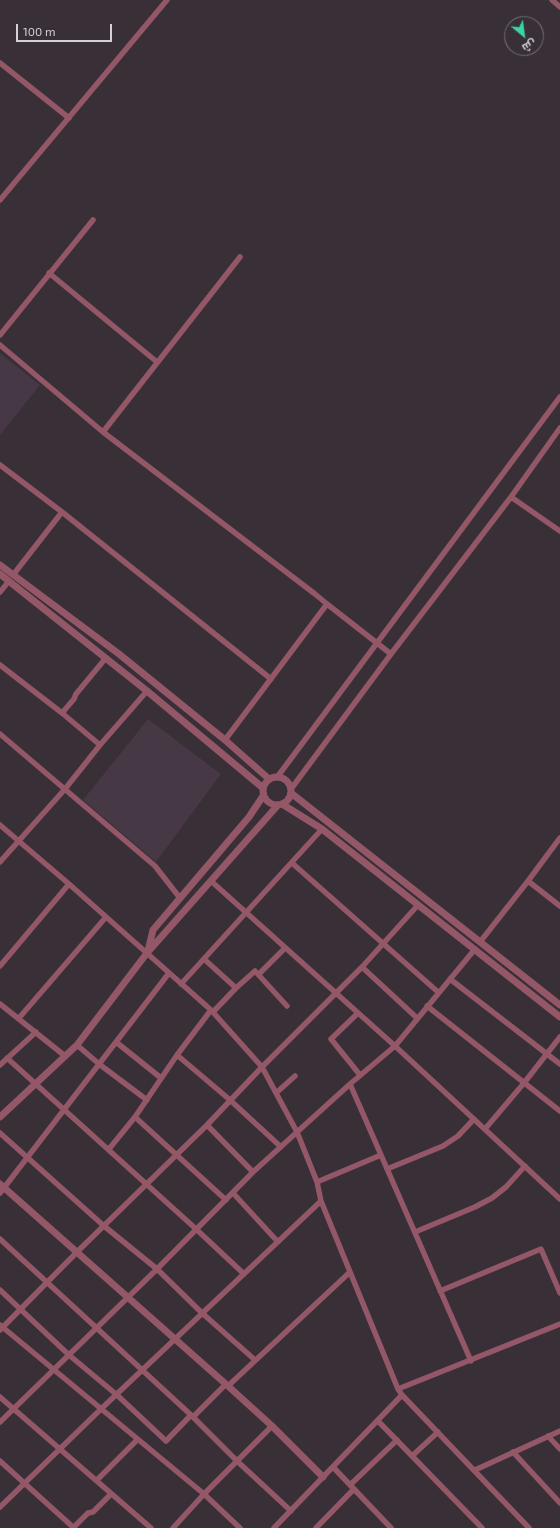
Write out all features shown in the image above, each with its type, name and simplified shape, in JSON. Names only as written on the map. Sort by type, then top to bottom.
[{"type":"street","points":[[0,200],[167,0]]},
{"type":"street","points":[[552,0],[560,7]]},
{"type":"street","points":[[0,72],[2,65],[69,118]]},
{"type":"street","points":[[0,335],[93,220]]},
{"type":"street","points":[[103,432],[240,257]]},
{"type":"street","points":[[49,273],[158,362]]},
{"type":"street","points":[[0,345],[103,432],[315,594],[390,654]]},
{"type":"street","points":[[147,953],[153,930],[249,817],[263,796],[263,788],[269,779],[278,776],[378,644],[560,397]]},
{"type":"street","points":[[0,1116],[77,1045],[147,953],[280,805],[289,798],[291,791],[390,654],[511,497],[560,428]]},
{"type":"street","points":[[0,465],[62,512],[271,678]]},
{"type":"street","points":[[511,497],[560,531]]},
{"type":"street","points":[[0,592],[62,512]]},
{"type":"street","points":[[0,564],[11,578],[105,659],[147,691],[263,788]]},
{"type":"street","points":[[0,574],[11,578],[119,654],[225,740],[269,779]]},
{"type":"street","points":[[225,740],[327,604]]},
{"type":"street","points":[[62,713],[74,700],[76,694],[105,659]]},
{"type":"street","points":[[0,665],[62,713],[100,745]]},
{"type":"street","points":[[0,862],[65,789],[100,745],[147,691]]},
{"type":"street","points":[[0,734],[155,866],[180,898]]},
{"type":"street","points":[[278,776],[286,780],[291,791],[560,1004]]},
{"type":"street","points":[[263,796],[269,803],[280,805],[322,829],[560,1017]]},
{"type":"street","points":[[0,825],[212,1011],[262,1067],[297,1132],[317,1182],[321,1201],[398,1389],[402,1395],[529,1528]]},
{"type":"street","points":[[181,984],[322,829]]},
{"type":"street","points":[[480,942],[560,838]]},
{"type":"street","points":[[292,863],[438,992]]},
{"type":"street","points":[[211,881],[395,1046],[560,1199]]},
{"type":"street","points":[[528,881],[560,906]]},
{"type":"street","points":[[0,966],[69,884]]},
{"type":"street","points":[[240,1528],[204,1494],[137,1440],[54,1369],[1,1327],[207,1125],[262,1067],[362,967],[418,905]]},
{"type":"street","points":[[18,1018],[106,917]]},
{"type":"street","points":[[259,974],[285,948]]},
{"type":"street","points":[[0,1422],[233,1194],[253,1172],[360,1075],[395,1046],[475,949]]},
{"type":"street","points":[[204,959],[236,988]]},
{"type":"street","points":[[362,967],[417,1018]]},
{"type":"street","points":[[109,1149],[135,1117],[177,1055],[212,1011],[255,971],[287,1006]]},
{"type":"street","points":[[170,973],[27,1157],[1,1188],[78,1251],[272,1426],[324,1477]]},
{"type":"street","points":[[450,979],[560,1064]]},
{"type":"street","points":[[0,1004],[65,1056]]},
{"type":"street","points":[[427,1006],[560,1111]]},
{"type":"street","points":[[358,1013],[331,1039],[360,1075]]},
{"type":"street","points":[[0,1065],[36,1032]]},
{"type":"street","points":[[485,1130],[560,1037]]},
{"type":"street","points":[[116,1042],[161,1078]]},
{"type":"street","points":[[77,1045],[99,1064],[147,1100]]},
{"type":"street","points":[[177,1055],[230,1100],[280,1147]]},
{"type":"street","points":[[7,1058],[109,1149],[244,1274]]},
{"type":"street","points":[[276,1093],[295,1076]]},
{"type":"street","points":[[350,1084],[471,1361]]},
{"type":"street","points":[[135,1117],[226,1200]]},
{"type":"street","points":[[387,1170],[443,1146],[458,1136],[474,1119]]},
{"type":"street","points":[[207,1125],[253,1172]]},
{"type":"street","points":[[0,1133],[104,1226],[157,1269],[202,1313],[255,1360]]},
{"type":"street","points":[[317,1182],[381,1155]]},
{"type":"street","points":[[415,1232],[475,1207],[492,1198],[506,1187],[525,1166]]},
{"type":"street","points":[[233,1194],[278,1242]]},
{"type":"street","points":[[0,1507],[101,1409],[321,1201]]},
{"type":"street","points":[[0,1240],[48,1282],[143,1370],[290,1511]]},
{"type":"street","points":[[440,1291],[541,1249],[560,1293]]},
{"type":"street","points":[[0,1290],[166,1441],[350,1272]]},
{"type":"street","points":[[398,1389],[560,1324]]},
{"type":"street","points":[[274,1528],[402,1395]]},
{"type":"street","points":[[0,1397],[151,1528]]},
{"type":"street","points":[[378,1420],[482,1528]]},
{"type":"street","points":[[173,1528],[237,1460],[272,1426]]},
{"type":"street","points":[[475,1470],[560,1431]]},
{"type":"street","points":[[412,1456],[438,1432]]},
{"type":"street","points":[[548,1436],[560,1449]]},
{"type":"street","points":[[97,1480],[137,1440]]},
{"type":"street","points":[[316,1528],[352,1487],[397,1440]]},
{"type":"street","points":[[513,1452],[560,1503]]},
{"type":"street","points":[[0,1461],[73,1528],[88,1513],[93,1512],[111,1494]]},
{"type":"street","points":[[333,1467],[392,1528]]},
{"type":"shaded area","points":[[0,353],[40,385],[0,435]]},
{"type":"shaded area","points":[[148,719],[221,774],[156,862],[83,800]]}]
